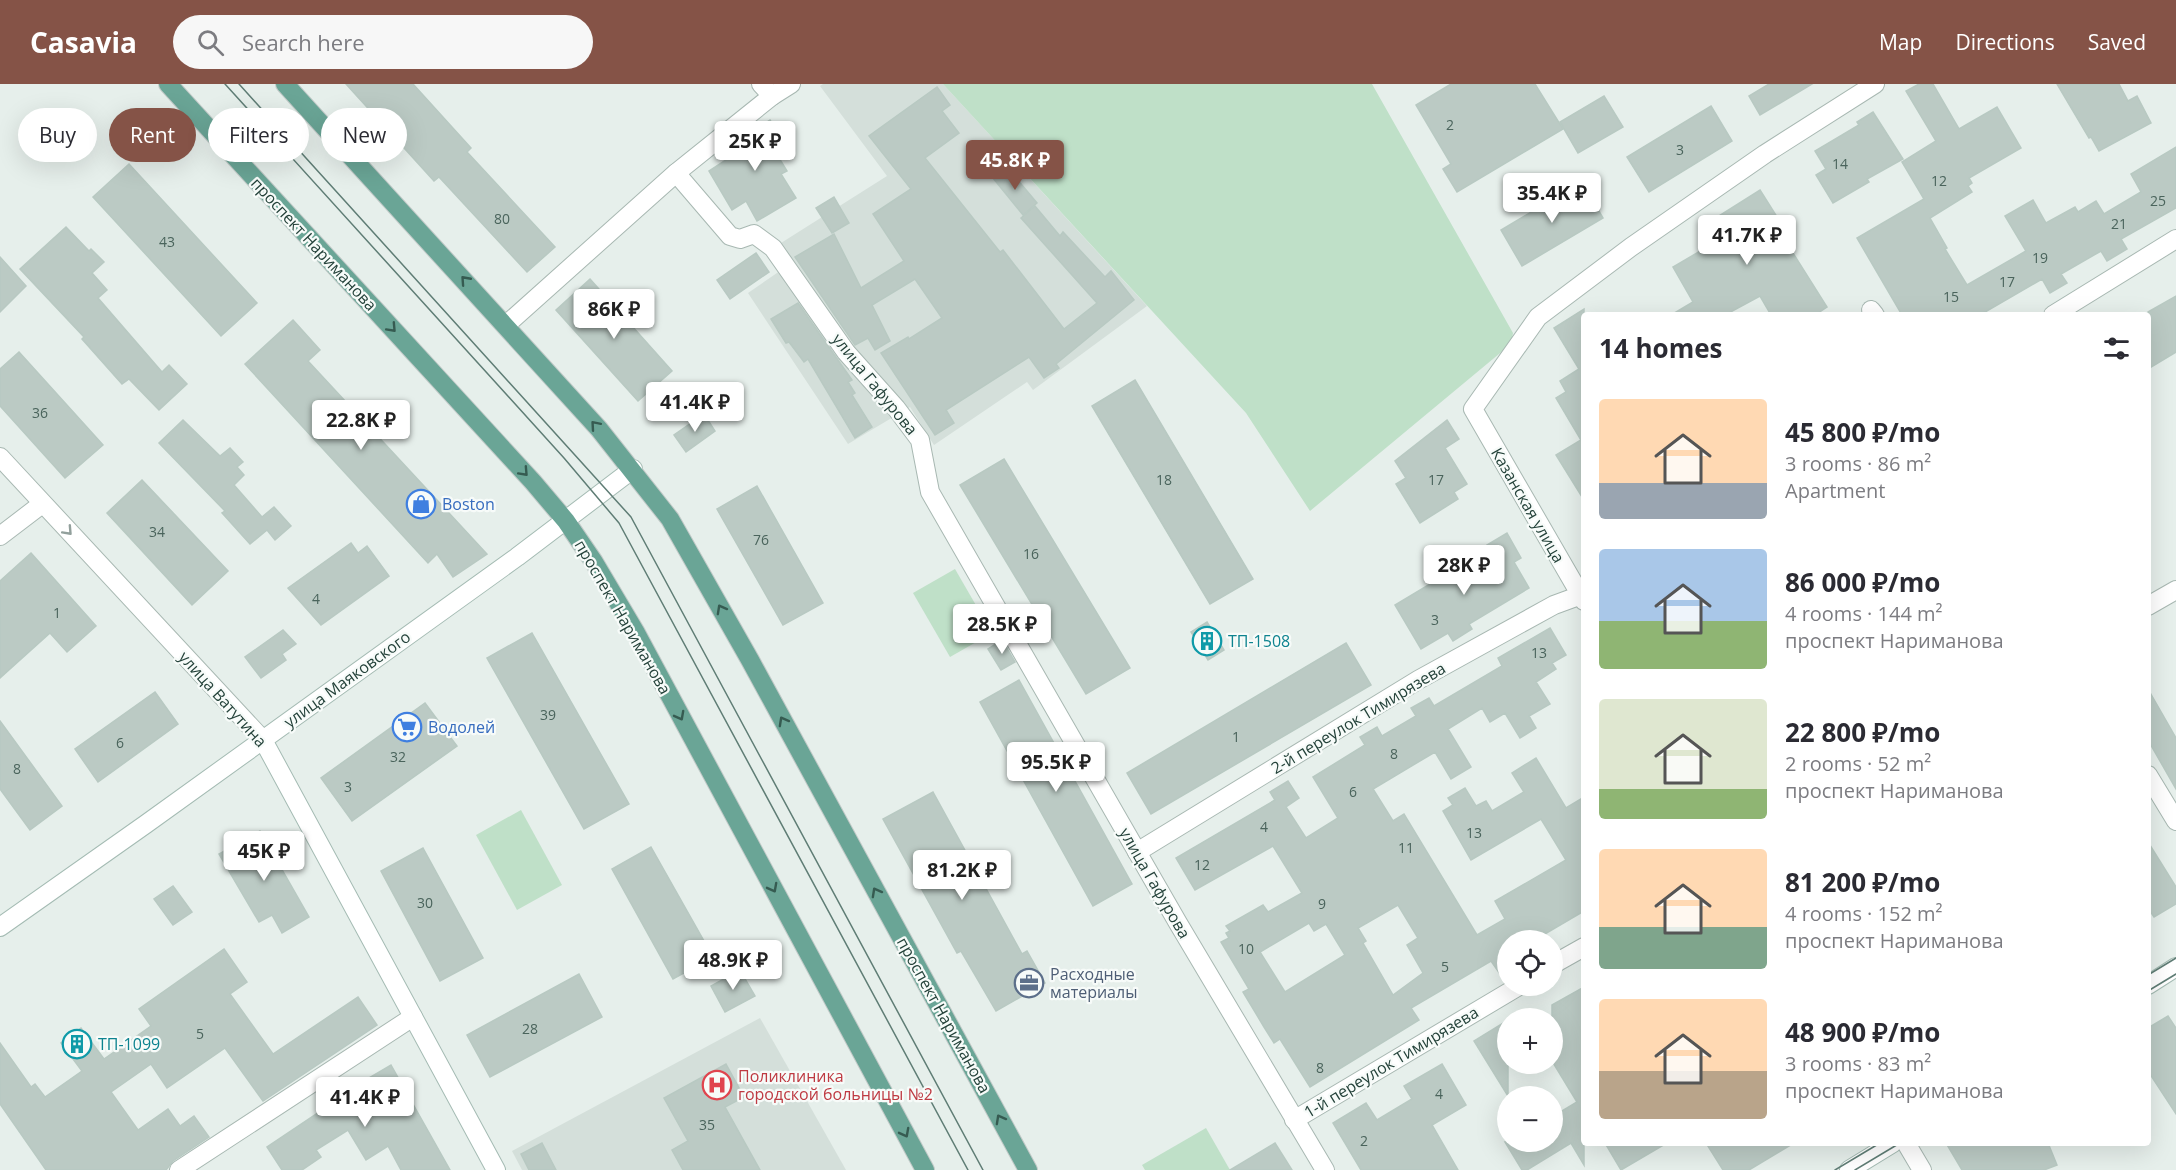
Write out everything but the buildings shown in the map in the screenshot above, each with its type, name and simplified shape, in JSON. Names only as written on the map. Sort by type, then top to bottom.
[{"type":"main road","name":"проспект Нариманова","points":[[168,84],[533,482],[566,521],[594,562],[635,631],[925,1170]]},
{"type":"main road","name":"проспект Нариманова","points":[[285,84],[506,325],[633,469],[670,519],[1028,1170]]},
{"type":"street","points":[[506,325],[767,90],[791,84]]},
{"type":"street","name":"Казанская улица","points":[[1581,594],[1473,409],[1538,317],[1630,247],[1765,154],[1875,84]]},
{"type":"street","name":"улица Гафурова","points":[[676,172],[730,236],[740,239],[754,234],[773,248],[846,352],[896,408],[920,440],[930,492],[1137,852],[1325,1170]]},
{"type":"street","points":[[2058,312],[2176,239]]},
{"type":"street","name":"улица Ватутина","points":[[0,457],[263,740],[496,1170]]},
{"type":"street","name":"улица Маяковского","points":[[0,927],[566,521],[633,469]]},
{"type":"street","points":[[0,536],[42,504]]},
{"type":"street","points":[[2151,604],[2176,590]]},
{"type":"street","name":"2-й переулок Тимирязева","points":[[1137,852],[1418,680],[1554,605],[1581,598]]},
{"type":"street","points":[[2151,780],[2176,821]]},
{"type":"street","points":[[1563,958],[1581,948]]},
{"type":"street","points":[[2151,983],[2176,967]]},
{"type":"street","name":"1-й переулок Тимирязева","points":[[1294,1119],[1502,996]]},
{"type":"street","points":[[179,1170],[413,1017]]},
{"type":"street","points":[[1849,1170],[1888,1146]]},
{"type":"street","points":[[1908,1146],[1922,1170]]},
{"type":"shaded area","points":[[823,84],[943,84],[1147,306],[1033,390],[1027,382],[934,445],[910,407],[848,444],[748,293],[793,262],[781,243],[887,176],[820,86]]},
{"type":"shaded area","name":"Поликлиника городской больницы №2","points":[[760,1018],[846,1170],[522,1170],[512,1151]]},
{"type":"green space","points":[[943,84],[1372,84],[1513,333],[1511,344],[1310,511],[1246,413]]},
{"type":"green space","points":[[955,569],[992,633],[950,657],[913,593]]},
{"type":"green space","points":[[521,810],[562,885],[517,910],[476,835]]},
{"type":"green space","points":[[1206,1128],[1230,1170],[1145,1170],[1142,1165]]},
{"type":"tram line","points":[[225,84],[564,458],[619,523],[968,1170]]},
{"type":"tram line","points":[[239,84],[631,517],[983,1170]]},
{"type":"tram line","points":[[2151,973],[2176,958]]},
{"type":"tram line","points":[[2151,989],[2176,974]]},
{"type":"tram line","points":[[1835,1170],[1875,1146]]},
{"type":"tram line","points":[[1855,1170],[1895,1146]]},
{"type":"place","name":"Boston","points":[[421,504]]},
{"type":"place","name":"ТП-1508","points":[[1207,641]]},
{"type":"place","name":"Водолей","points":[[407,727]]},
{"type":"place","name":"Расходные материалы","points":[[1029,983]]},
{"type":"place","name":"ТП-1099","points":[[77,1044]]},
{"type":"place","name":"Поликлиника городской больницы №2","points":[[717,1085]]}]
